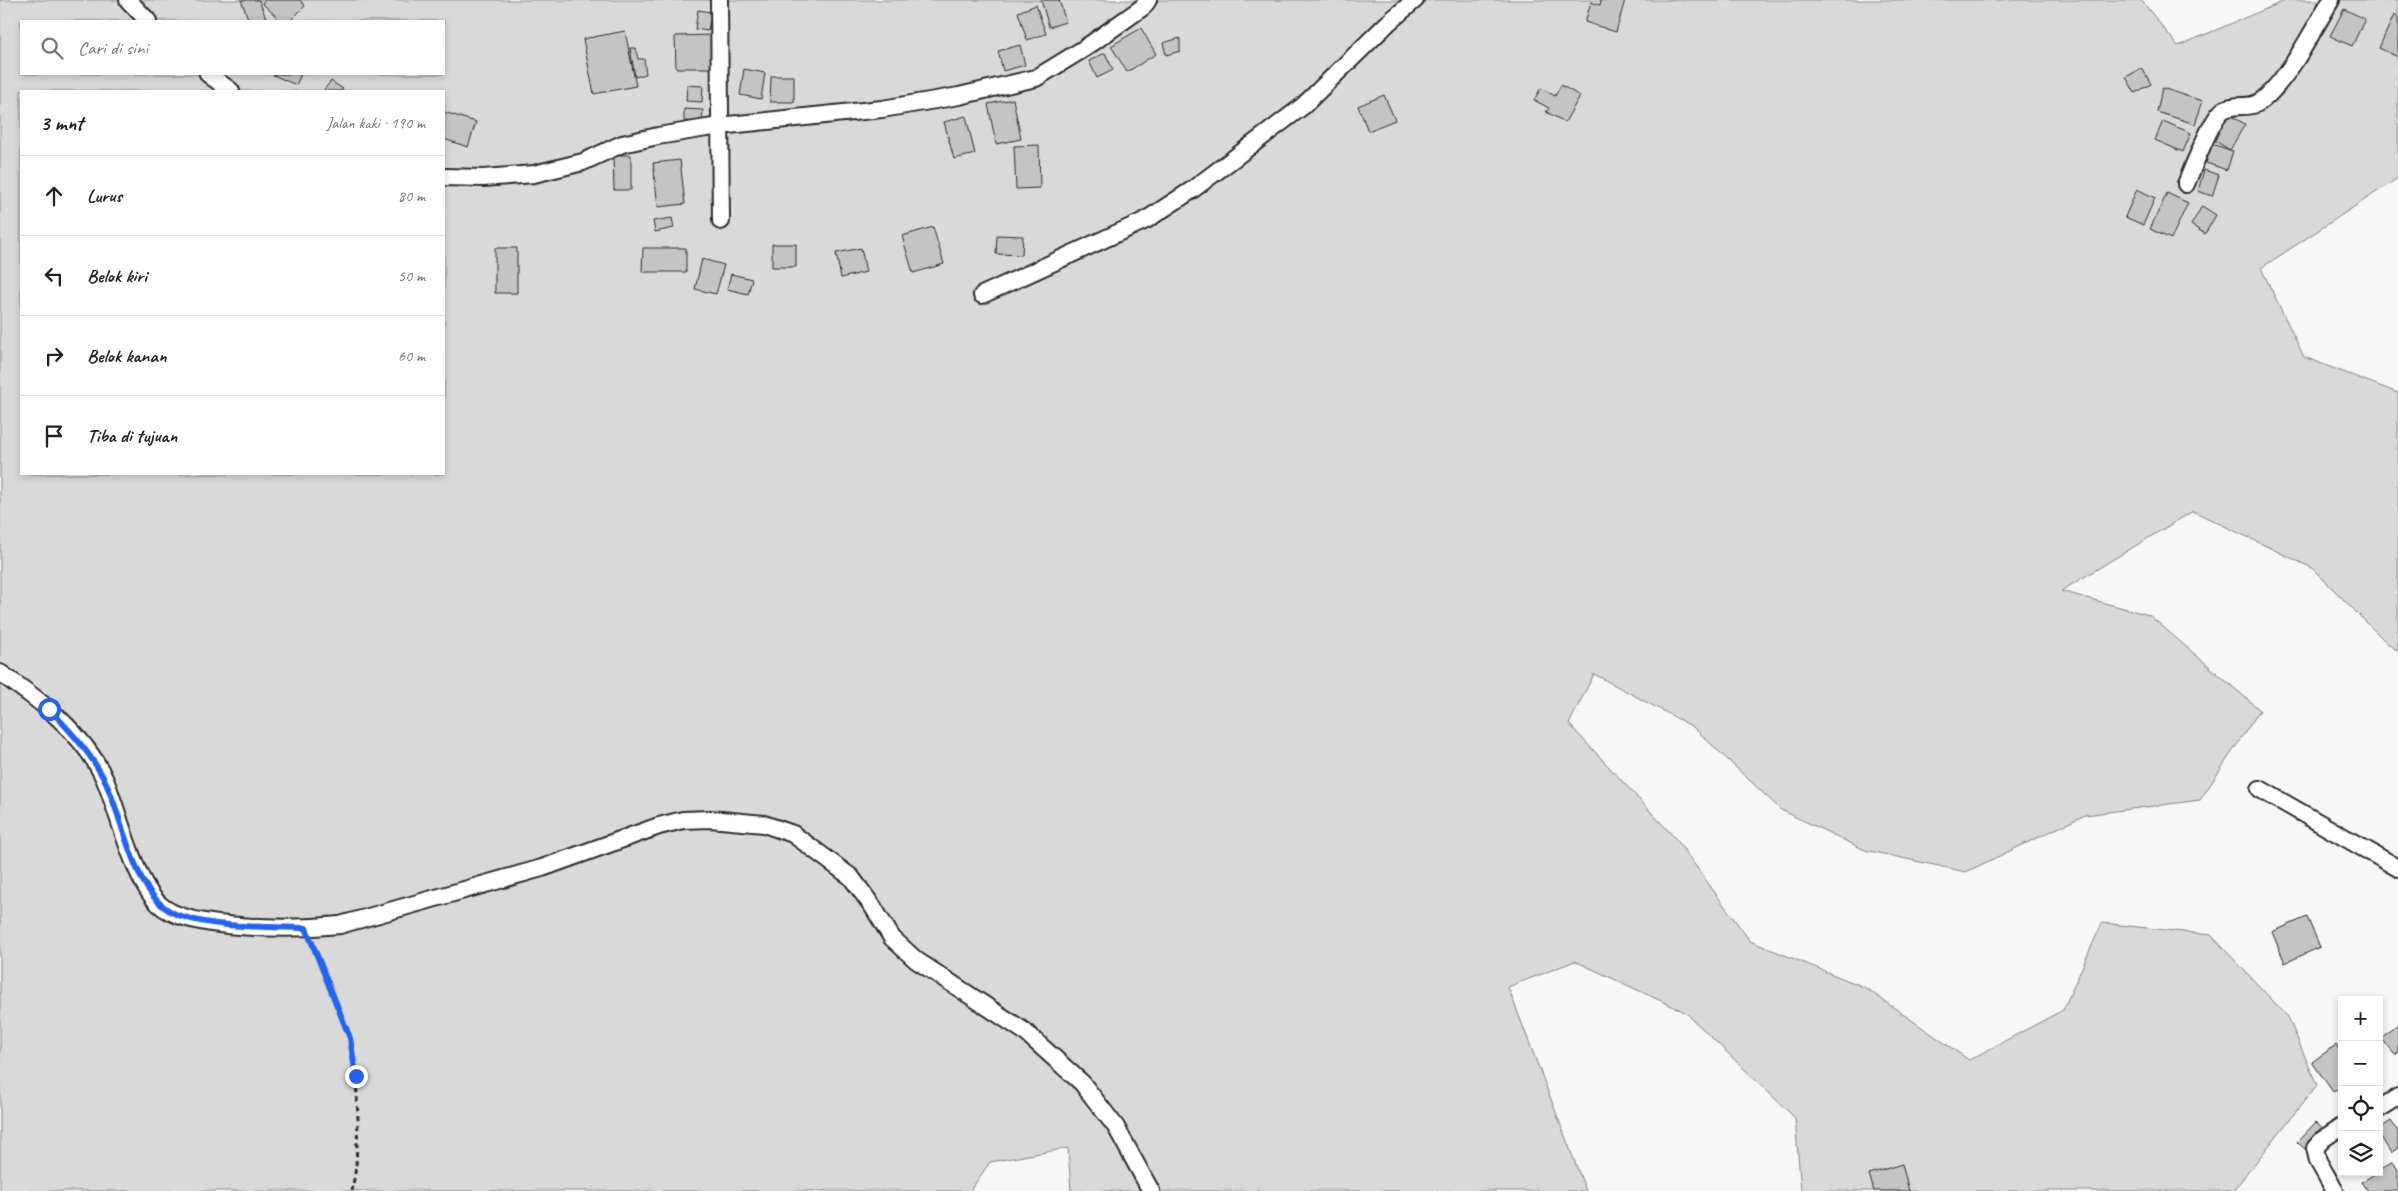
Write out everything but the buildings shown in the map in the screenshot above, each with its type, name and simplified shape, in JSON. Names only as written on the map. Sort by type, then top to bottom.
[{"type":"street","points":[[128,0],[147,20]]},
{"type":"street","points":[[719,0],[721,221]]},
{"type":"street","points":[[445,177],[483,178],[534,174],[583,162],[622,144],[719,126],[882,109],[959,96],[1036,78],[1085,48],[1143,7],[1148,0]]},
{"type":"street","points":[[982,295],[1146,220],[1192,190],[1303,106],[1388,23],[1415,0]]},
{"type":"street","points":[[2186,184],[2218,114],[2230,108],[2258,105],[2269,95],[2303,47],[2331,0]]},
{"type":"street","points":[[209,75],[231,90]]},
{"type":"street","points":[[0,673],[49,709],[78,739],[104,778],[145,886],[159,905],[179,916],[208,923],[306,928],[340,924],[394,911],[542,868],[659,826],[683,820],[710,819],[764,824],[793,834],[851,877],[873,907],[892,938],[916,960],[1024,1031],[1082,1083],[1116,1127],[1151,1191]]},
{"type":"street","points":[[2260,789],[2398,868]]},
{"type":"street","points":[[2383,1106],[2398,1097]]},
{"type":"street","points":[[2335,1191],[2318,1161],[2315,1148],[2323,1139],[2338,1129]]},
{"type":"path","points":[[306,928],[350,1038],[356,1076],[358,1120],[356,1167],[352,1191]]},
{"type":"shaded area","points":[[0,0],[2141,0],[2178,46],[2287,0],[2398,0],[2398,178],[2261,268],[2304,357],[2398,393],[2398,651],[2388,644],[2312,568],[2193,511],[2061,591],[2149,615],[2260,710],[2200,800],[2085,815],[1966,872],[1865,850],[1781,810],[1693,727],[1594,674],[1569,724],[1676,839],[1750,941],[1864,987],[1969,1060],[2063,1010],[2102,923],[2211,935],[2288,1017],[2317,1085],[2233,1191],[1801,1191],[1795,1118],[1685,1012],[1575,961],[1508,987],[1586,1191],[1071,1191],[1068,1148],[990,1162],[970,1191],[0,1191]]},
{"type":"route","points":[[49,709],[78,739],[104,778],[145,886],[159,905],[179,916],[208,923],[306,928],[350,1038],[356,1076]]}]
